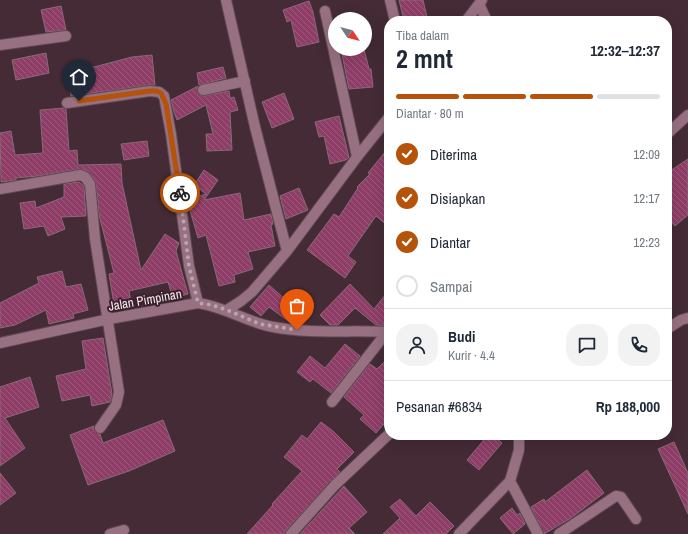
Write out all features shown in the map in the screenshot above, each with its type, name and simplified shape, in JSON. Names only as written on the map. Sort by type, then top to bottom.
[{"type":"street","points":[[226,0],[244,81],[287,251]]},
{"type":"street","points":[[390,0],[394,16]]},
{"type":"street","points":[[470,16],[481,2]]},
{"type":"street","points":[[481,2],[485,16]]},
{"type":"street","points":[[325,11],[357,157]]},
{"type":"street","points":[[0,45],[66,36]]},
{"type":"street","points":[[203,90],[244,81]]},
{"type":"street","points":[[66,103],[150,91],[159,92],[164,96],[189,266],[198,303]]},
{"type":"street","points":[[672,129],[688,115]]},
{"type":"street","points":[[227,310],[241,302],[252,292],[287,251],[384,123]]},
{"type":"street","points":[[0,189],[80,176],[87,179],[90,184],[95,239],[109,319],[119,392],[116,405],[100,428]]},
{"type":"street","name":"Jalan Pimpinan","points":[[0,343],[109,319],[198,303],[212,305],[260,324],[275,328],[297,330],[384,332]]},
{"type":"street","points":[[672,326],[681,320],[688,318]]},
{"type":"street","points":[[332,402],[384,337]]},
{"type":"street","points":[[291,534],[335,485],[384,439]]},
{"type":"street","points":[[459,534],[510,481],[519,450],[518,440]]},
{"type":"street","points":[[510,481],[538,534]]},
{"type":"street","points":[[559,534],[616,496],[621,497],[636,519]]},
{"type":"street","points":[[110,534],[124,530]]},
{"type":"building","points":[[399,0],[423,0],[427,16],[403,16]]},
{"type":"building","points":[[309,1],[313,12],[319,42],[297,47],[291,20],[287,22],[283,10]]},
{"type":"building","points":[[61,6],[66,30],[46,32],[41,10]]},
{"type":"building","points":[[46,53],[49,73],[16,80],[12,60]]},
{"type":"building","points":[[152,55],[155,85],[71,96],[68,71],[94,67],[132,57]]},
{"type":"building","points":[[342,56],[366,56],[369,69],[371,69],[373,87],[349,89]]},
{"type":"building","points":[[223,67],[226,78],[199,85],[197,73]]},
{"type":"building","points":[[198,86],[197,92],[201,96],[229,91],[230,98],[234,97],[238,110],[230,112],[232,150],[207,151],[206,134],[213,134],[206,105],[177,120],[171,100]]},
{"type":"building","points":[[284,93],[294,119],[272,128],[262,102]]},
{"type":"building","points":[[66,109],[69,151],[77,150],[78,165],[121,164],[122,183],[141,270],[165,234],[179,243],[176,251],[188,294],[173,298],[168,282],[129,291],[132,308],[115,311],[109,274],[114,273],[99,215],[96,183],[88,171],[79,169],[16,178],[16,180],[1,182],[0,133],[11,131],[15,155],[43,153],[40,110]]},
{"type":"building","points":[[339,116],[349,157],[346,160],[330,164],[324,136],[319,137],[315,122]]},
{"type":"building","points":[[147,141],[149,156],[124,160],[121,144]]},
{"type":"building","points":[[384,153],[384,223],[376,216],[348,256],[356,262],[345,278],[307,250],[334,214],[339,217],[358,188],[357,187],[370,174],[368,173]]},
{"type":"building","points":[[688,159],[688,215],[675,226],[672,222],[672,170]]},
{"type":"building","points":[[204,170],[218,180],[204,200],[240,193],[244,220],[271,214],[273,224],[271,225],[275,246],[248,252],[253,269],[234,275],[235,282],[219,286],[206,235],[198,238],[187,200],[206,194],[194,185]]},
{"type":"building","points":[[79,182],[84,186],[86,216],[61,217],[65,229],[48,236],[44,226],[24,229],[20,203],[35,201],[36,208],[64,197],[64,184]]},
{"type":"building","points":[[299,188],[308,210],[286,219],[280,196]]},
{"type":"building","points":[[62,271],[66,287],[81,284],[88,310],[73,314],[74,318],[49,324],[46,310],[15,325],[0,328],[0,303],[39,283],[37,277]]},
{"type":"building","points":[[350,284],[374,309],[384,296],[384,326],[376,325],[355,308],[338,325],[330,325],[320,315]]},
{"type":"building","points":[[269,285],[294,307],[299,300],[311,309],[300,324],[291,323],[269,307],[261,316],[250,307]]},
{"type":"building","points":[[103,338],[112,394],[110,402],[92,406],[90,395],[62,401],[56,376],[86,369],[82,341]]},
{"type":"building","points":[[345,344],[360,356],[331,393],[313,379],[310,382],[297,372],[310,356],[325,368]]},
{"type":"building","points":[[384,362],[384,424],[376,433],[360,419],[364,415],[344,397],[370,364],[377,369]]},
{"type":"building","points":[[30,377],[39,407],[5,418],[25,448],[0,466],[0,387]]},
{"type":"building","points":[[163,420],[175,451],[129,471],[88,485],[70,435],[94,426],[94,431],[100,434],[103,443]]},
{"type":"building","points":[[321,422],[333,431],[354,452],[337,469],[340,472],[286,530],[285,534],[247,534],[302,471],[284,457],[302,435],[307,439]]},
{"type":"building","points":[[484,440],[498,440],[502,443],[479,470],[467,460]]},
{"type":"building","points":[[674,442],[688,473],[688,514],[658,449]]},
{"type":"building","points":[[587,470],[604,493],[571,518],[544,534],[531,507],[544,499],[545,502]]},
{"type":"building","points":[[0,473],[16,493],[0,505]]},
{"type":"building","points":[[344,486],[367,512],[349,528],[355,534],[300,534]]},
{"type":"building","points":[[400,499],[416,516],[430,502],[454,526],[446,534],[383,534],[400,518],[390,507]]},
{"type":"building","points":[[512,508],[517,515],[520,513],[525,524],[513,534],[500,518]]},
{"type":"way so far","points":[[180,193],[189,266],[198,303],[212,305],[227,310],[260,324],[275,328],[297,330]]},
{"type":"route","points":[[79,101],[150,91],[161,93],[164,96],[166,104],[180,193]]}]
